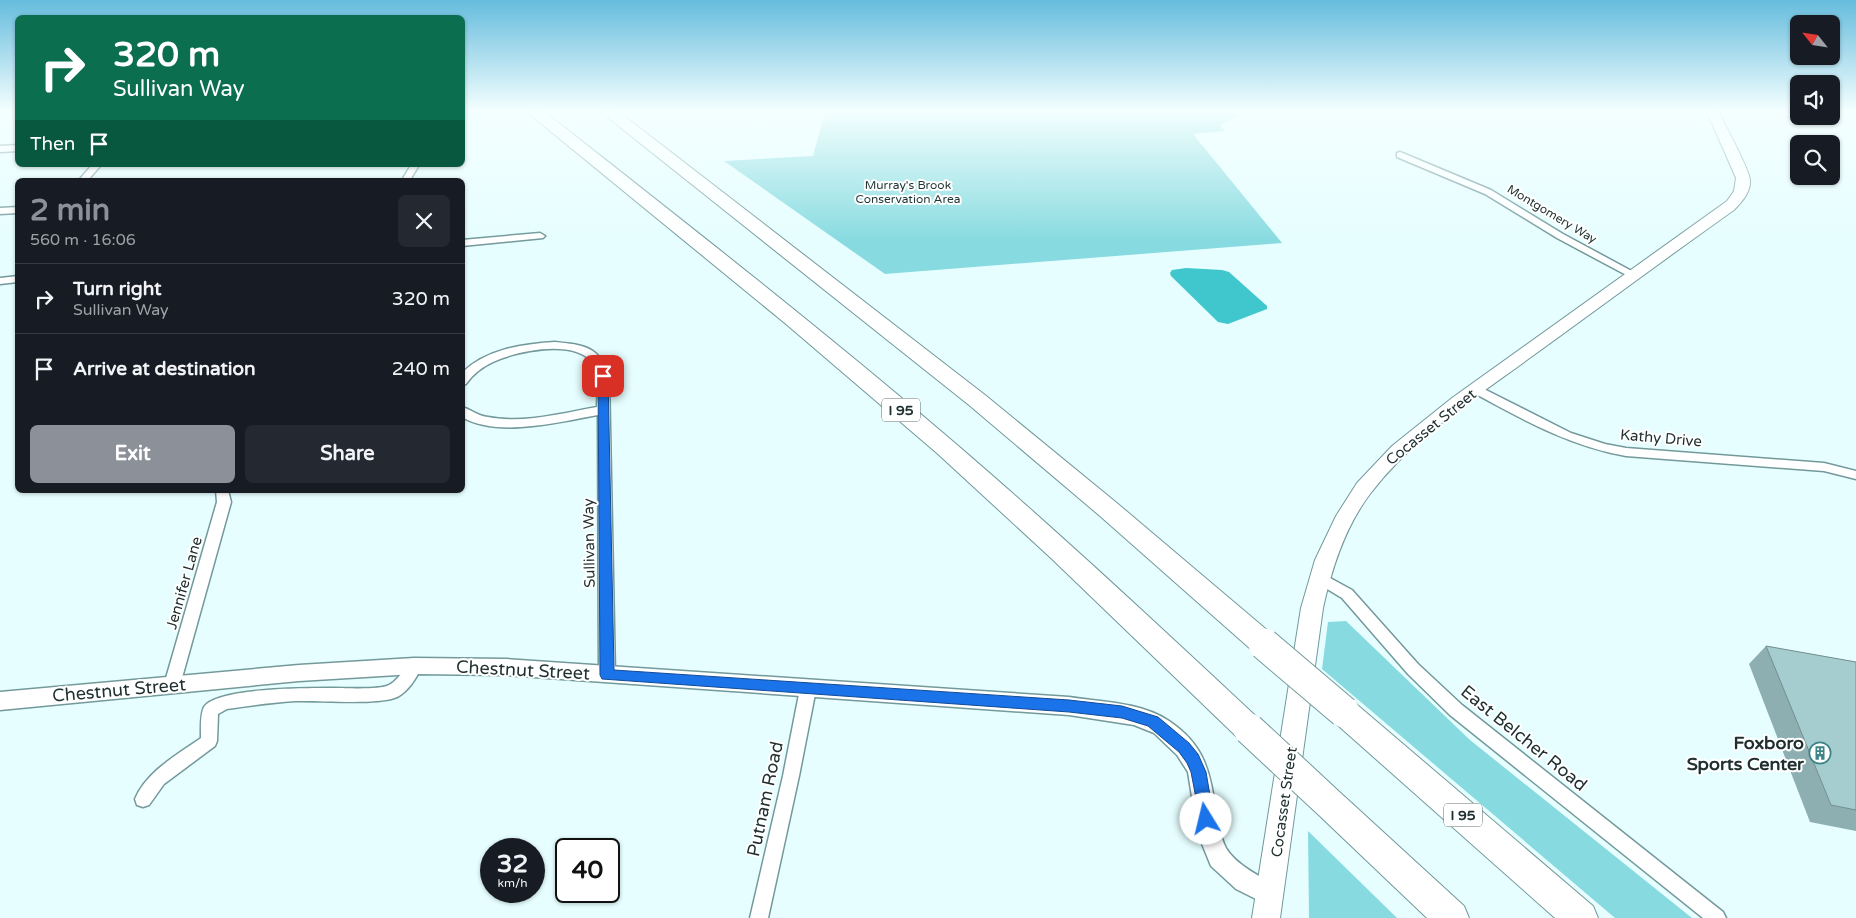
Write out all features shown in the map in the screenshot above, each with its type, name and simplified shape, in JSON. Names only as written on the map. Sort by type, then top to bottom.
[{"type":"highway","name":"I 95","points":[[588,155],[923,428],[1054,545],[1452,918]]},
{"type":"highway","name":"I 95","points":[[664,155],[977,400],[1117,516],[1582,918]]},
{"type":"main road","name":"Cocasset Street","points":[[1268,906],[1312,608],[1319,578],[1336,532],[1355,501],[1375,475],[1413,438],[1476,389],[1729,207],[1742,192],[1743,178],[1732,155]]},
{"type":"street","name":"Montgomery Way","points":[[1400,155],[1488,192],[1560,236],[1634,275]]},
{"type":"street","points":[[85,178],[94,167]]},
{"type":"street","points":[[407,178],[414,167]]},
{"type":"street","points":[[0,211],[15,210]]},
{"type":"street","points":[[465,243],[540,236]]},
{"type":"street","points":[[0,281],[15,279]]},
{"type":"street","name":"Sullivan Way","points":[[465,377],[480,364],[504,354],[555,346],[574,347],[591,353],[601,363],[603,369],[604,410],[607,675]]},
{"type":"street","name":"Kathy Drive","points":[[1476,389],[1550,430],[1597,447],[1626,452],[1824,467],[1856,475]]},
{"type":"street","points":[[465,413],[482,422],[503,424],[604,410]]},
{"type":"street","name":"Jennifer Lane","points":[[172,685],[224,502],[222,493]]},
{"type":"street","name":"East Belcher Road","points":[[1319,578],[1347,594],[1413,669],[1456,710],[1717,918]]},
{"type":"street","points":[[143,799],[158,779],[209,741],[210,712],[220,703],[296,694],[362,695],[394,692],[398,685],[410,676],[414,666]]},
{"type":"street","name":"Chestnut Street","points":[[0,701],[299,673],[414,666],[506,667],[1069,706],[1122,712],[1152,721],[1184,748],[1193,759],[1199,772],[1209,834],[1219,858],[1268,906]]},
{"type":"street","name":"Putnam Road","points":[[759,918],[791,776],[808,689]]},
{"type":"green space","name":"Murray's Brook Conservation Area","points":[[1210,155],[1282,243],[885,274],[724,161],[813,156]]},
{"type":"green space","points":[[1346,621],[1470,740],[1692,918],[1615,918],[1322,669],[1328,622]]},
{"type":"green space","points":[[1308,831],[1397,918],[1309,918]]},
{"type":"shaded area","points":[[1186,268],[1229,272],[1267,306],[1267,309],[1228,324],[1218,322],[1171,276],[1172,270]]},
{"type":"building","points":[[1766,646],[1856,662],[1856,810],[1831,805]]},
{"type":"place","name":"Foxboro Sports Center","points":[[1820,753]]},
{"type":"route","points":[[603,376],[607,675],[1069,706],[1122,712],[1152,721],[1184,748],[1193,759],[1199,772],[1206,819]]}]
